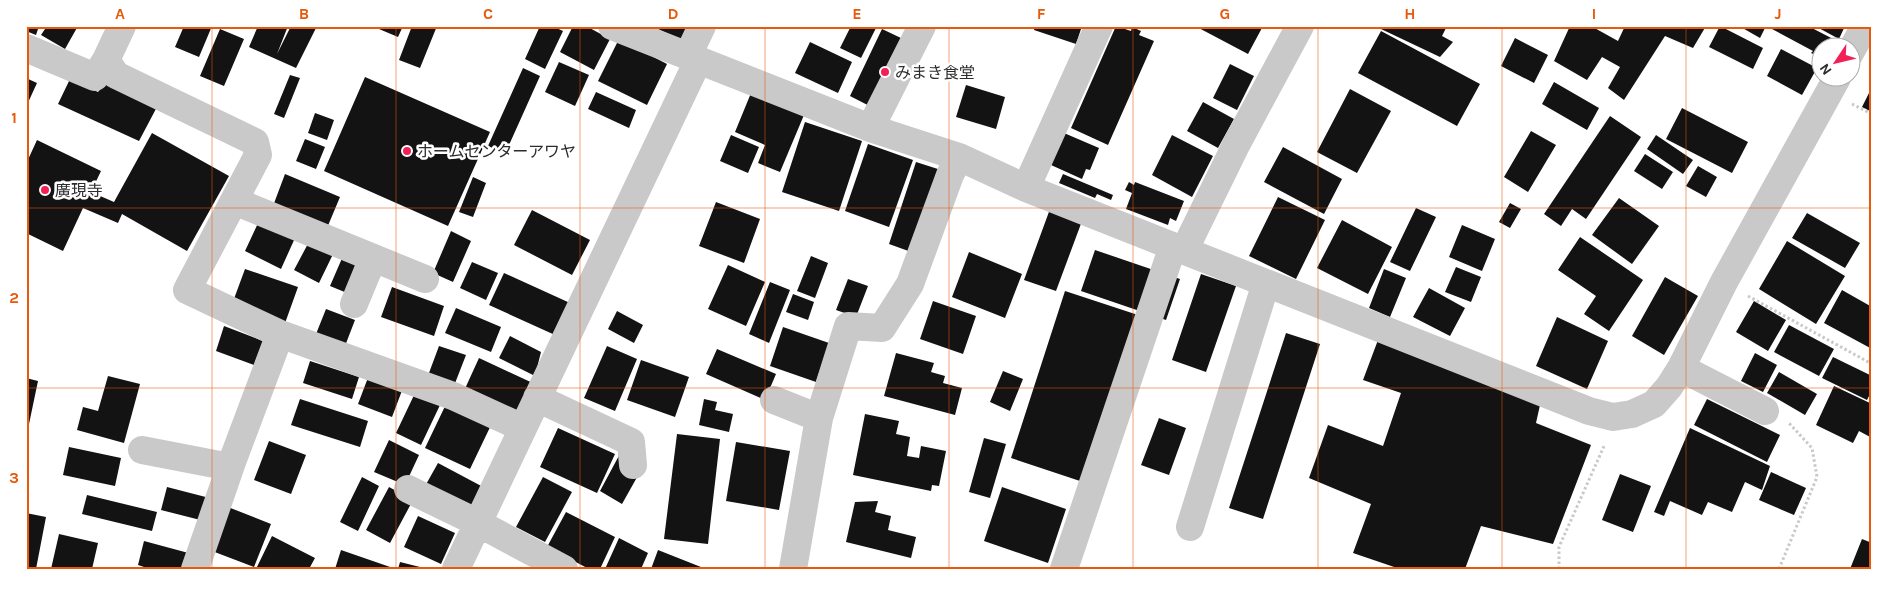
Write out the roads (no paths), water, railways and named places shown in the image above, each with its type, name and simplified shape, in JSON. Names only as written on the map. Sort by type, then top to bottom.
[{"type":"street","points":[[26,48],[95,77],[106,60],[122,26]]},
{"type":"street","points":[[612,26],[873,129],[959,157],[1026,188],[1589,411],[1613,417],[1632,414],[1654,404],[1669,387],[1681,368],[1724,282],[1831,88]]},
{"type":"street","points":[[456,569],[695,67],[692,47],[702,26]]},
{"type":"street","points":[[873,129],[876,117],[922,26]]},
{"type":"street","points":[[1026,188],[1098,26]]},
{"type":"street","points":[[1064,569],[1178,248],[1300,26]]},
{"type":"street","points":[[1858,38],[1865,26]]},
{"type":"street","points":[[106,60],[116,75],[255,142],[258,155],[187,290],[280,334],[454,396],[523,428]]},
{"type":"street","points":[[793,569],[818,418],[848,326],[882,328],[910,284],[950,175],[959,157]]},
{"type":"street","points":[[234,201],[425,279]]},
{"type":"street","points":[[354,304],[373,258]]},
{"type":"street","points":[[1190,527],[1266,283]]},
{"type":"street","points":[[195,569],[230,466],[280,334]]},
{"type":"street","points":[[1681,368],[1765,411]]},
{"type":"street","points":[[537,398],[631,442],[633,465]]},
{"type":"street","points":[[774,400],[818,418]]},
{"type":"street","points":[[142,450],[230,466]]},
{"type":"street","points":[[408,489],[478,523],[564,569]]},
{"type":"place","name":"みまき食堂","points":[[885,72]]},
{"type":"place","name":"ホームセンターアワヤ","points":[[407,151]]},
{"type":"place","name":"廣現寺","points":[[45,190]]}]
